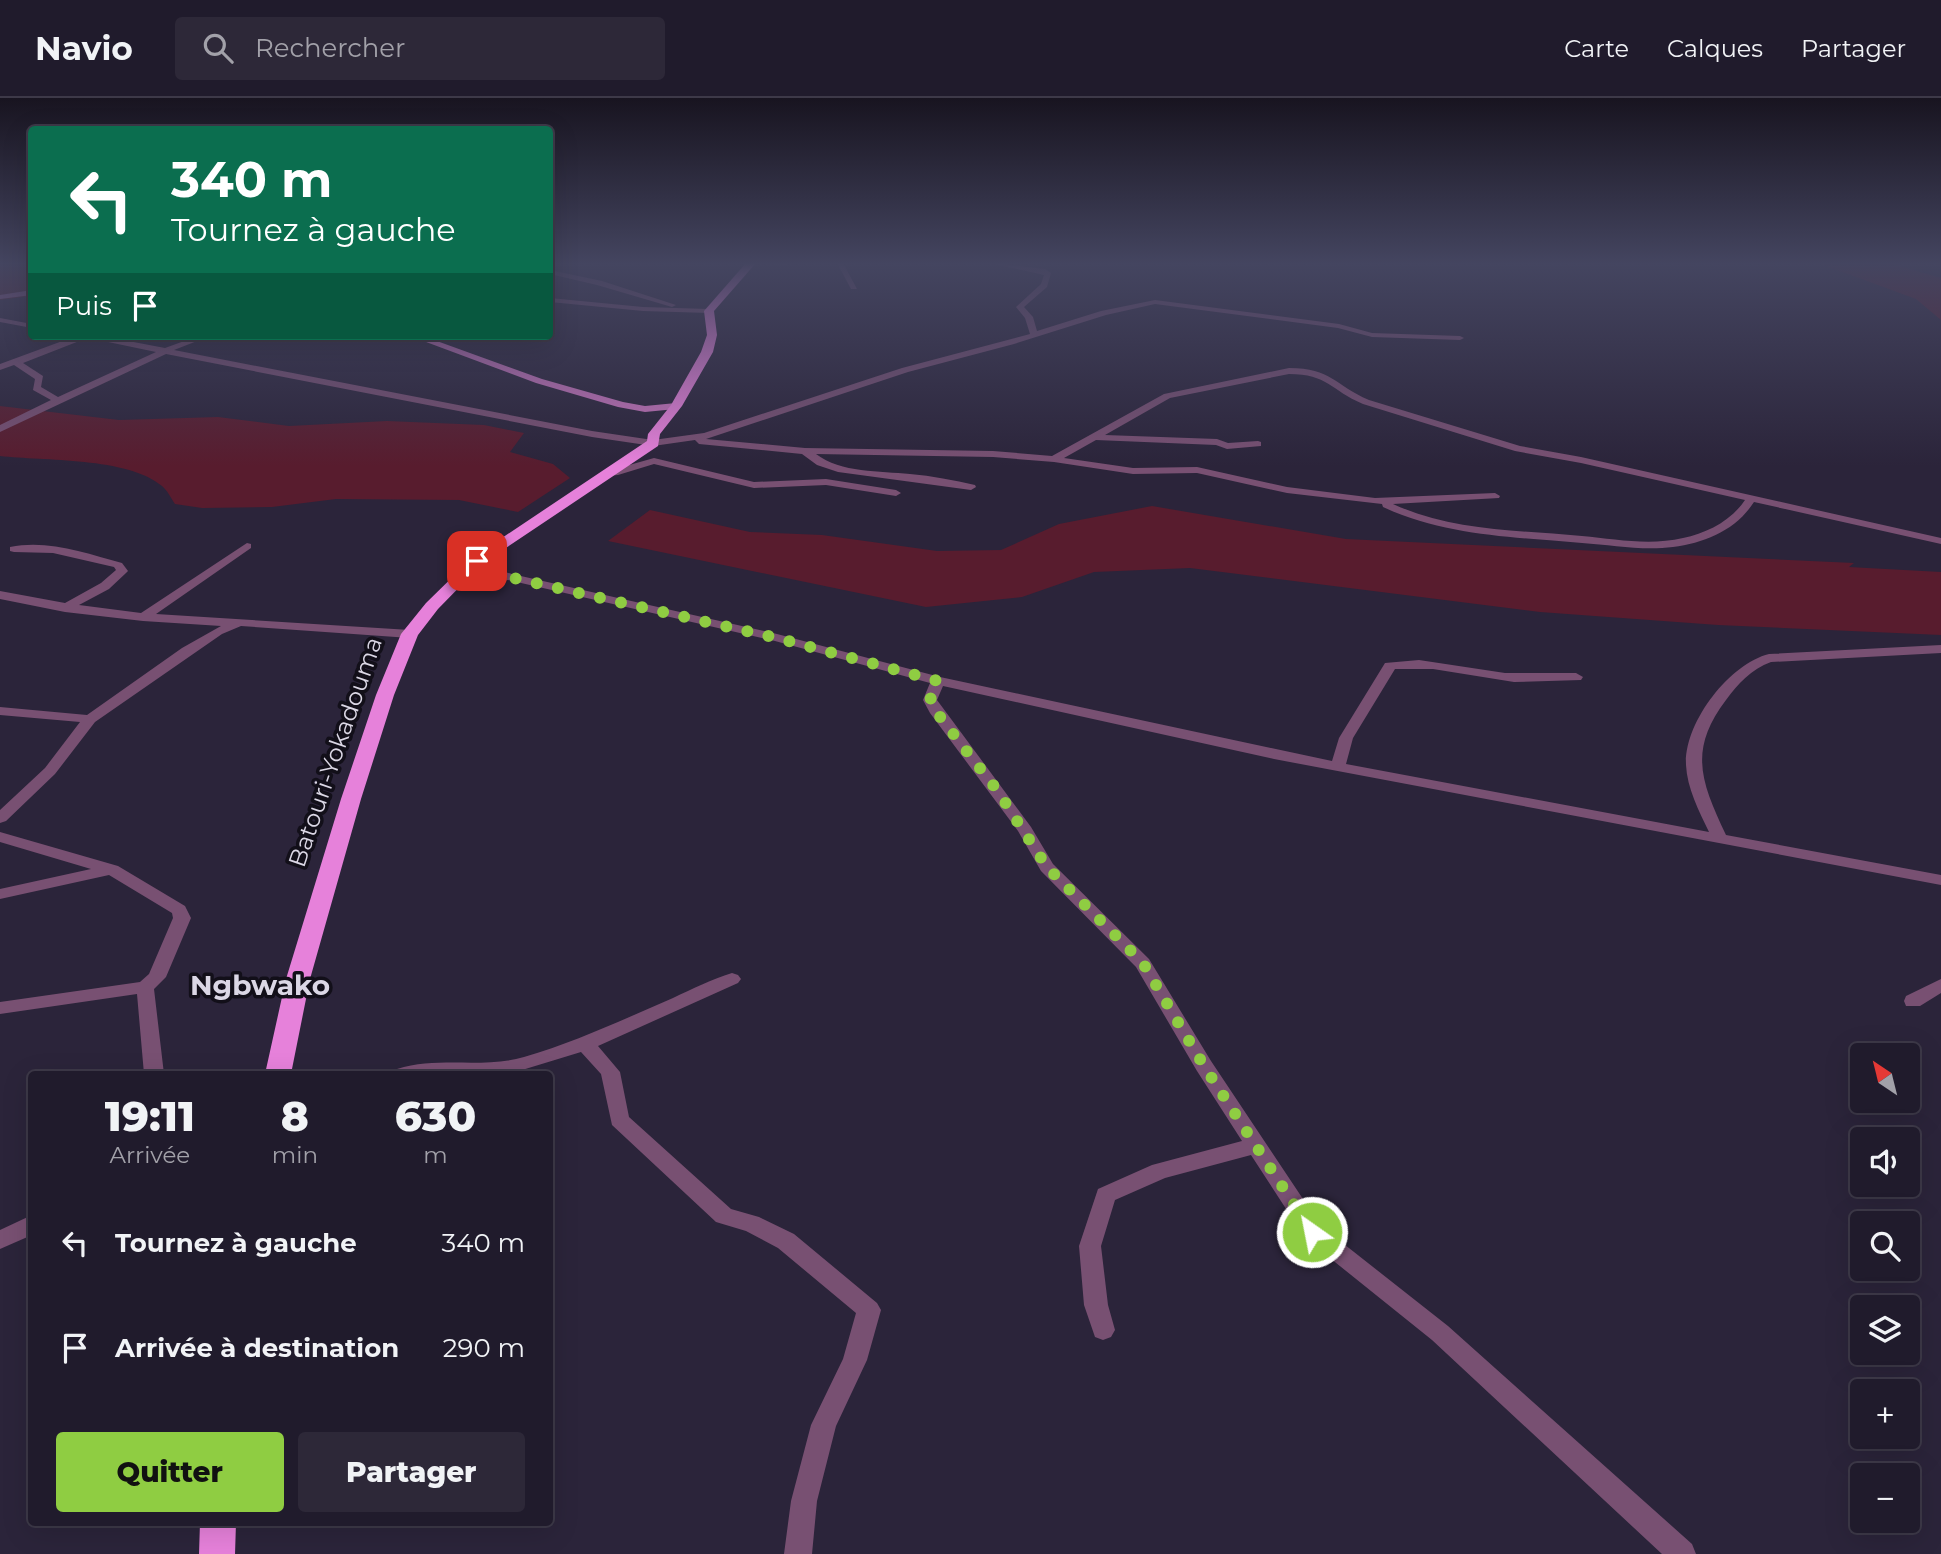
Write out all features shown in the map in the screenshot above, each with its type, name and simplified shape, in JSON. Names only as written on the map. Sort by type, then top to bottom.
[{"type":"highway","points":[[653,443],[654,434],[676,406],[711,343],[710,331]]},
{"type":"highway","name":"Batouri-Yokadouma","points":[[279,1071],[298,979],[347,810],[385,695],[411,634],[432,606],[477,561],[653,443]]},
{"type":"highway","points":[[217,1554],[218,1526]]},
{"type":"main road","points":[[426,340],[562,389],[645,409],[676,406]]},
{"type":"main road","points":[[645,409],[663,422]]},
{"type":"street","points":[[111,340],[592,434],[653,443],[690,439],[770,416],[905,370],[1044,331]]},
{"type":"street","points":[[1359,331],[1373,335],[1460,338]]},
{"type":"street","points":[[0,367],[74,340]]},
{"type":"street","points":[[0,429],[166,349],[194,340]]},
{"type":"street","points":[[27,356],[17,363],[40,378],[36,388],[59,401]]},
{"type":"street","points":[[1054,459],[1167,396],[1227,382],[1307,371],[1326,376],[1358,398],[1518,449],[1581,460],[1941,541]]},
{"type":"street","points":[[1094,437],[1216,442],[1227,446],[1258,444]]},
{"type":"street","points":[[690,439],[716,444],[805,451],[993,454],[1054,459],[1133,471],[1197,470],[1287,490],[1388,501],[1495,496]]},
{"type":"street","points":[[805,451],[821,463],[838,469],[971,487]]},
{"type":"street","points":[[606,473],[654,461],[754,485],[826,482],[895,493]]},
{"type":"street","points":[[1388,501],[1387,505],[1403,514],[1443,525],[1659,545],[1719,530],[1736,518],[1752,498]]},
{"type":"street","points":[[144,617],[247,546]]},
{"type":"street","points":[[14,549],[24,547],[78,555],[118,565],[121,570],[105,586],[65,608]]},
{"type":"street","points":[[477,561],[488,570],[509,577],[777,638],[938,681],[1338,767],[1593,817],[1719,837],[1941,880]]},
{"type":"street","points":[[452,586],[509,577]]},
{"type":"street","points":[[0,595],[65,608],[220,626],[241,622],[344,627],[411,634]]},
{"type":"street","points":[[0,818],[50,771],[90,719],[220,626]]},
{"type":"street","points":[[1719,837],[1701,800],[1692,751],[1697,732],[1717,701],[1746,667],[1769,658],[1941,649]]},
{"type":"street","points":[[1338,767],[1346,738],[1390,666],[1404,663],[1436,664],[1508,677],[1576,677]]},
{"type":"street","points":[[938,681],[930,700],[937,713],[997,790],[1047,867],[1143,963],[1255,1146],[1312,1232],[1440,1333],[1682,1554]]},
{"type":"street","points":[[0,711],[90,719]]},
{"type":"street","points":[[0,837],[112,870],[179,910],[182,918],[157,977],[145,987],[0,1008]]},
{"type":"street","points":[[0,894],[112,870]]},
{"type":"street","points":[[428,1071],[499,1069],[523,1065],[585,1044],[732,979]]},
{"type":"street","points":[[1913,1001],[1941,985]]},
{"type":"street","points":[[145,987],[154,1071]]},
{"type":"street","points":[[585,1044],[610,1072],[619,1120],[724,1216],[751,1223],[786,1241],[869,1310],[855,1360],[824,1425],[804,1501],[798,1554]]},
{"type":"street","points":[[1103,1329],[1097,1305],[1090,1246],[1105,1195],[1127,1182],[1255,1146]]},
{"type":"street","points":[[0,1240],[28,1226]]},
{"type":"shaded area","points":[[0,406],[119,420],[218,417],[289,426],[387,421],[484,425],[524,433],[510,452],[553,464],[570,478],[518,512],[459,500],[336,499],[272,507],[202,508],[175,504],[162,486],[128,470],[84,462],[0,456]]},
{"type":"shaded area","points":[[1152,506],[1346,539],[1854,563],[1849,567],[1941,572],[1941,635],[1718,625],[1540,612],[1190,568],[1094,572],[1022,597],[926,607],[608,541],[650,510],[750,532],[822,535],[937,551],[1001,550],[1059,524]]},
{"type":"district","name":"Ngbwako","points":[[260,985]]},
{"type":"route","points":[[477,561],[488,570],[509,577],[777,638],[938,681],[930,700],[932,706],[997,790],[1047,867],[1143,963],[1204,1066],[1312,1232]]}]
